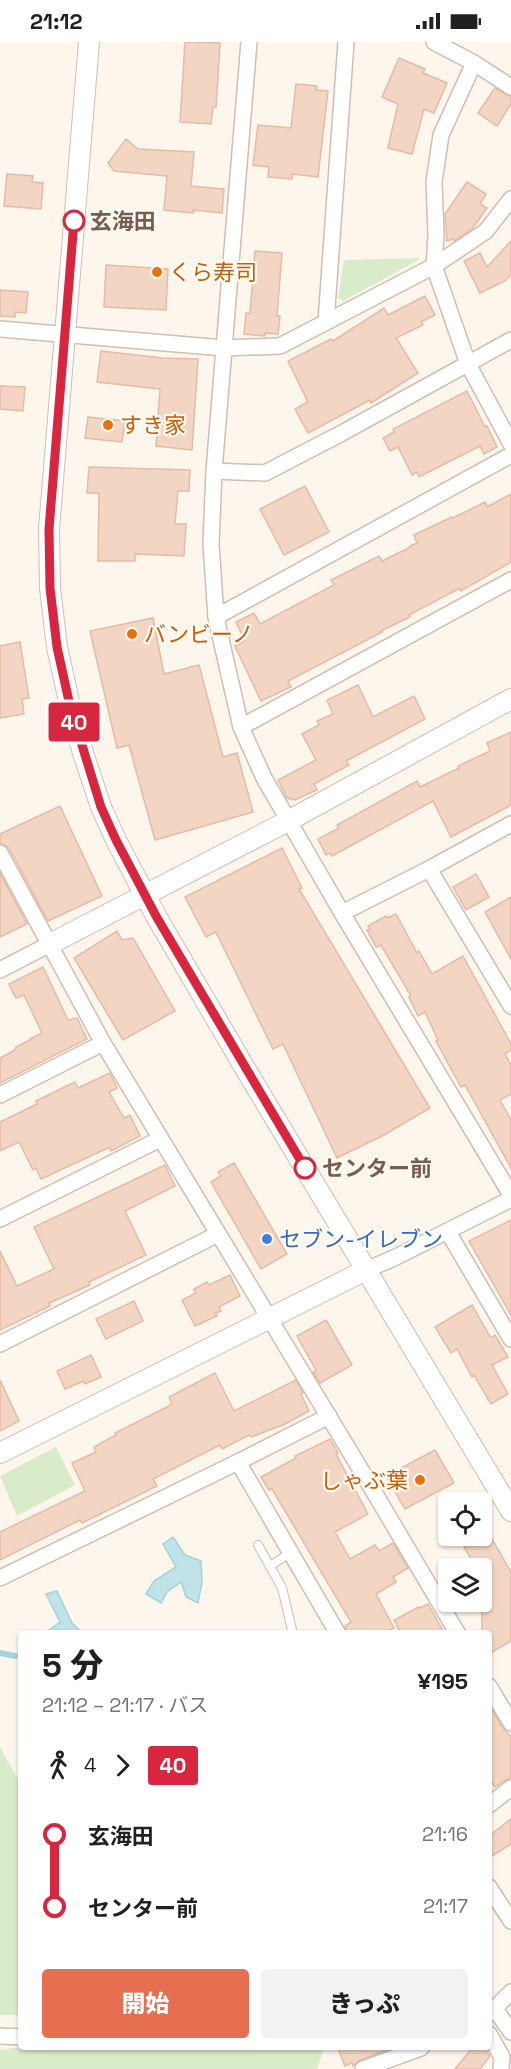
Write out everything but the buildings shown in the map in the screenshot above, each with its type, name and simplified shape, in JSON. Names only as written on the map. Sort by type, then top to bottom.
[{"type":"street","points":[[89,42],[49,529],[50,588],[57,647],[72,715],[101,807],[145,895],[511,1512]]},
{"type":"street","points":[[0,1453],[268,1318],[448,1232],[511,1197],[264,778],[241,727],[216,617],[211,544],[214,471],[249,42]]},
{"type":"street","points":[[326,322],[346,42]]},
{"type":"street","points":[[434,42],[474,63],[511,87]]},
{"type":"street","points":[[474,63],[441,135],[434,182],[436,235],[434,266],[468,364],[511,444]]},
{"type":"street","points":[[0,329],[224,348],[280,346],[434,266],[486,231],[511,199]]},
{"type":"street","points":[[214,471],[265,473],[511,340]]},
{"type":"street","points":[[216,617],[511,455]]},
{"type":"street","points":[[241,727],[511,580]]},
{"type":"street","points":[[0,970],[288,821],[511,699]]},
{"type":"street","points":[[342,913],[511,824]]},
{"type":"street","points":[[0,853],[103,1043],[456,1630]]},
{"type":"street","points":[[429,869],[511,1006]]},
{"type":"street","points":[[0,1095],[103,1043]]},
{"type":"street","points":[[0,1219],[160,1139]]},
{"type":"street","points":[[448,1232],[511,1339]]},
{"type":"street","points":[[0,1344],[218,1234]]},
{"type":"street","points":[[0,1578],[329,1416]]},
{"type":"street","points":[[238,1462],[336,1630]]},
{"type":"street","points":[[492,1691],[511,1723]]},
{"type":"street","points":[[492,1803],[511,1788]]},
{"type":"street","points":[[492,1892],[511,1921]]},
{"type":"street","points":[[511,1992],[492,2012],[511,2032]]},
{"type":"street","points":[[0,2036],[18,2037]]},
{"type":"street","points":[[492,2040],[502,2058],[501,2069]]},
{"type":"street","points":[[363,2069],[415,2050]]},
{"type":"lane","points":[[258,1545],[282,1588],[292,1630]]},
{"type":"lane","points":[[270,1566],[291,1553]]},
{"type":"green space","points":[[419,258],[343,301],[338,298],[344,260]]},
{"type":"green space","points":[[56,1447],[75,1485],[17,1516],[0,1476]]},
{"type":"green space","points":[[0,1747],[18,1780],[18,2015],[0,2015]]},
{"type":"green space","points":[[18,2047],[18,2050],[323,2050],[317,2069],[0,2069],[0,2050]]},
{"type":"water","points":[[173,1537],[185,1555],[201,1561],[202,1582],[198,1603],[186,1597],[181,1582],[167,1592],[161,1603],[146,1594],[154,1581],[176,1567],[163,1544]]},
{"type":"water","points":[[57,1591],[72,1623],[79,1630],[49,1630],[60,1622],[46,1594]]},
{"type":"waterway","points":[[0,1653],[15,1656]]},
{"type":"bus line","name":"40","points":[[74,221],[49,529],[50,588],[57,647],[70,706],[101,807],[116,840],[156,916],[305,1168]]},
{"type":"place","name":"玄海田","points":[[74,221]]},
{"type":"place","name":"くら寿司","points":[[157,272]]},
{"type":"place","name":"すき家","points":[[108,425]]},
{"type":"place","name":"バンビーノ","points":[[132,634]]},
{"type":"place","name":"センター前","points":[[305,1168]]},
{"type":"place","name":"セブン-イレブン","points":[[267,1239]]},
{"type":"place","name":"しゃぶ葉","points":[[420,1480]]}]
